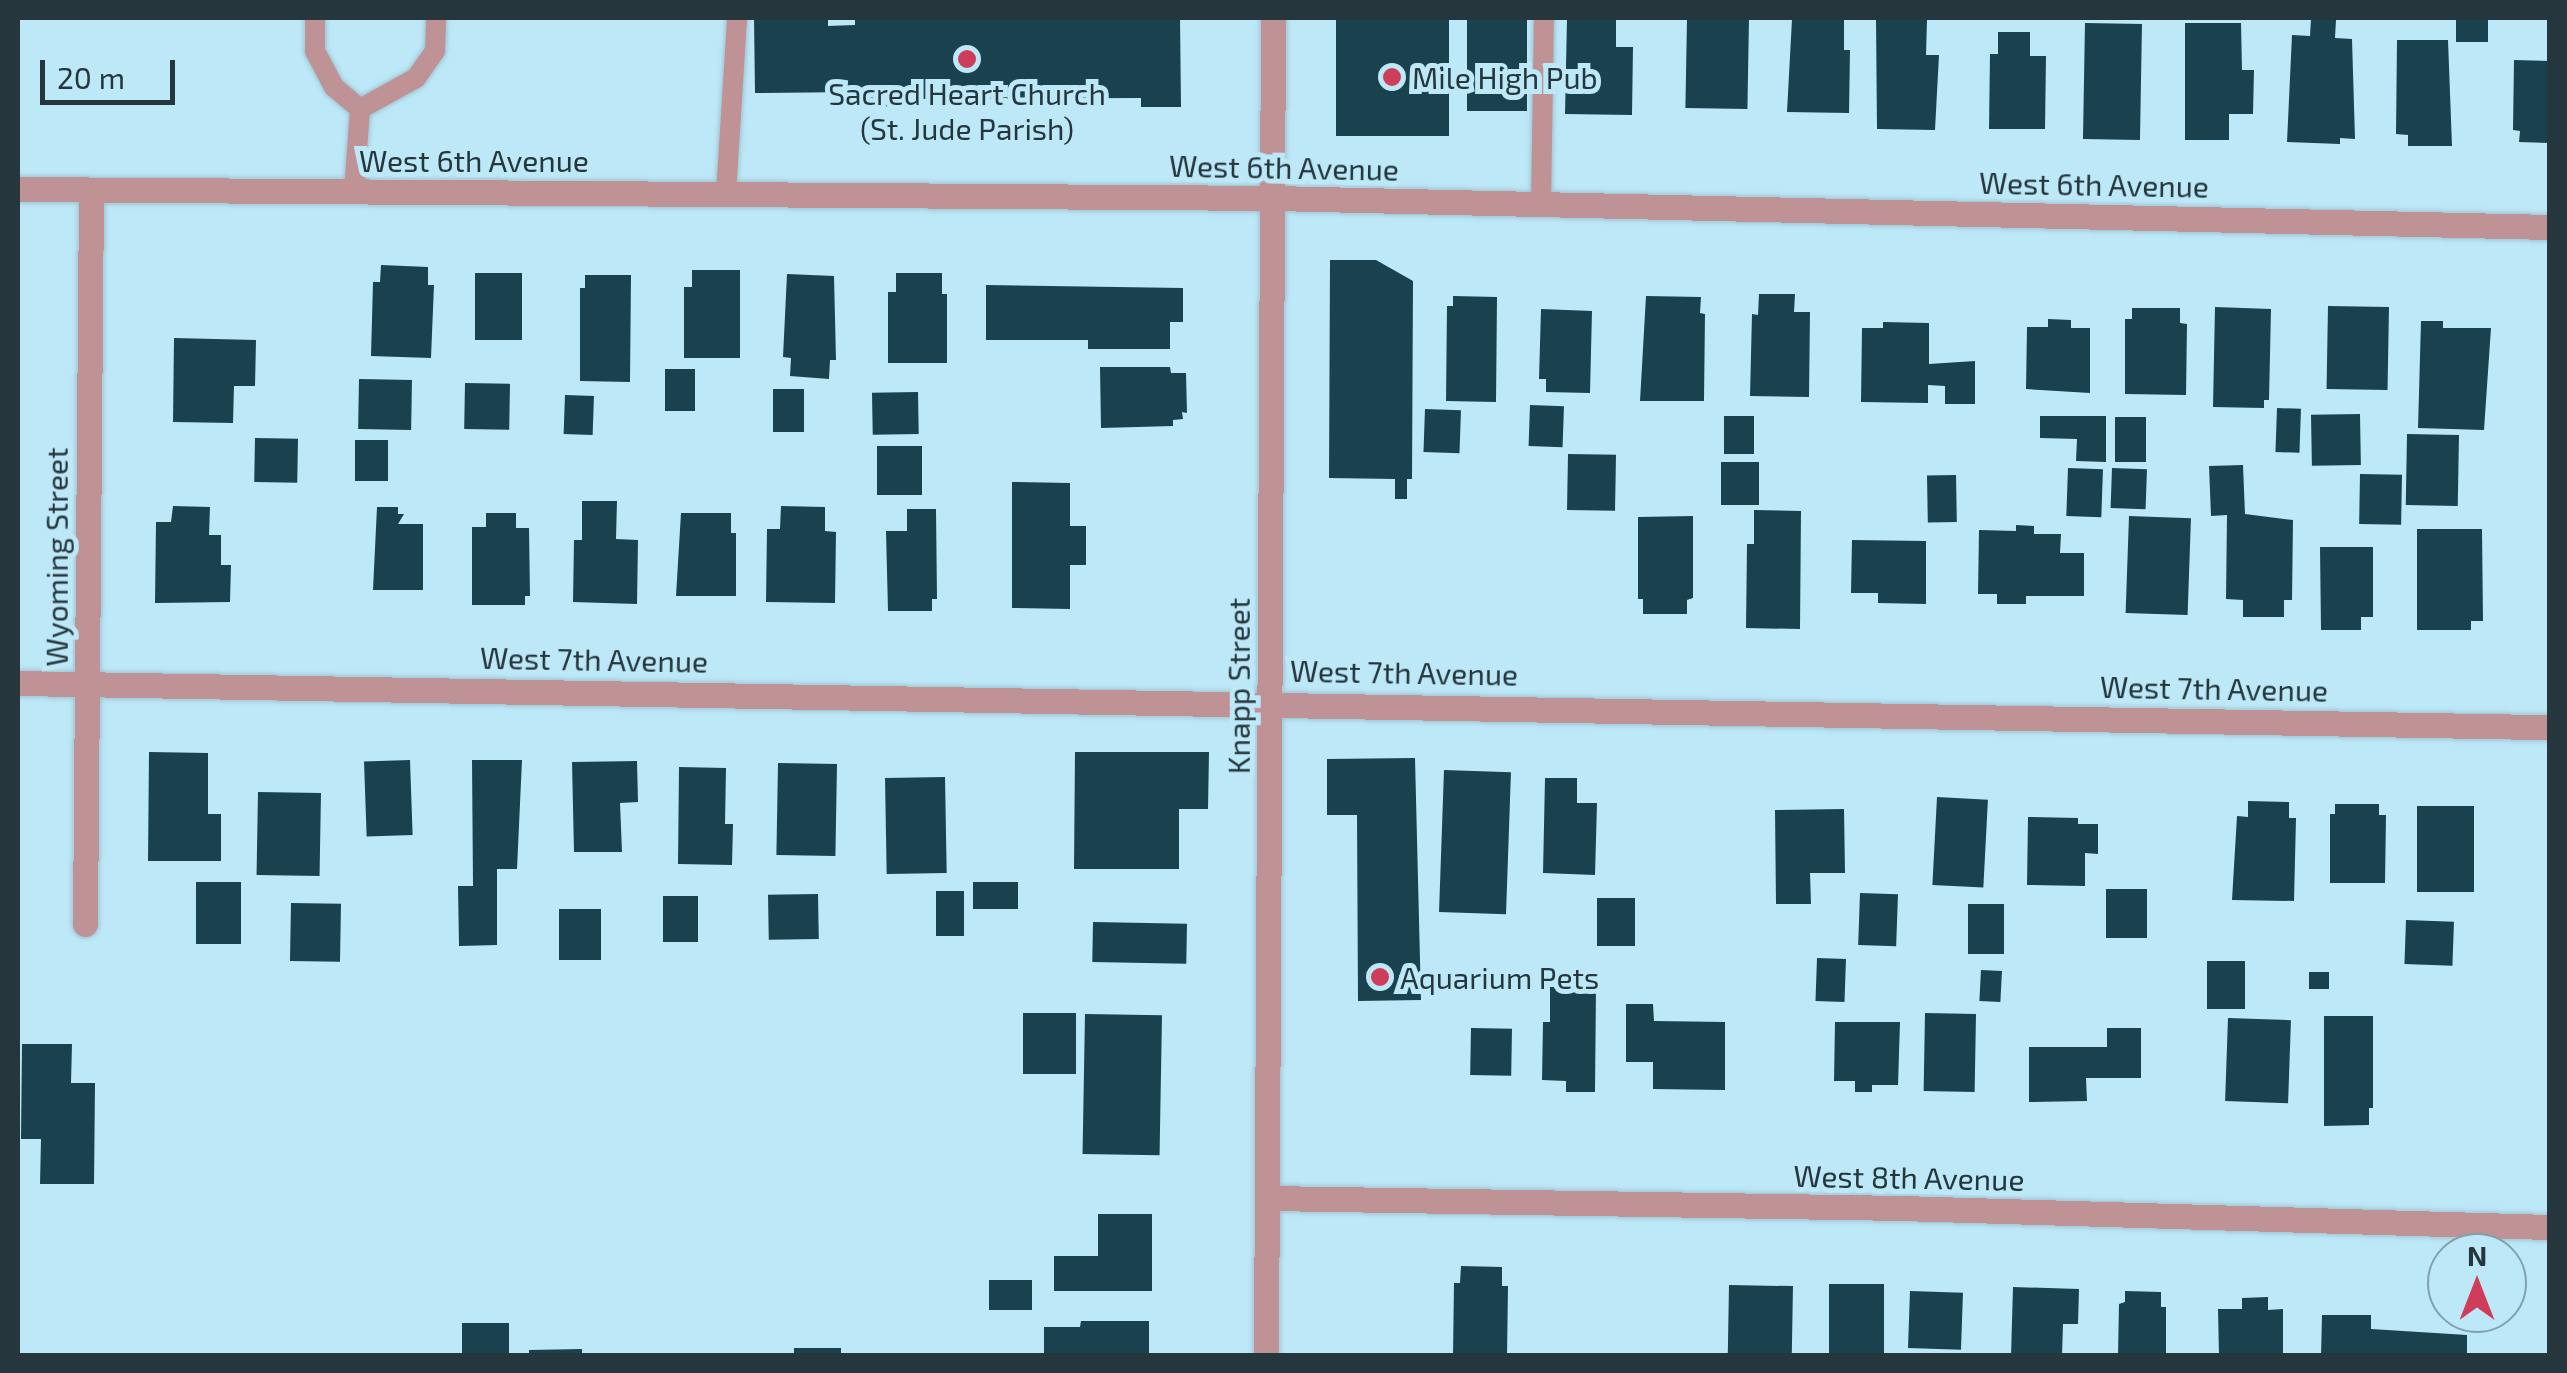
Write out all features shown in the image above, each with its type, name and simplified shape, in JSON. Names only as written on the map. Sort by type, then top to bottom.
[{"type":"street","name":"Knapp Street","points":[[1266,1356],[1272,18]]},
{"type":"street","name":"West 6th Avenue","points":[[18,189],[1272,198],[2550,227]]},
{"type":"street","name":"Wyoming Street","points":[[85,924],[91,190]]},
{"type":"street","name":"West 7th Avenue","points":[[18,682],[2550,727]]},
{"type":"street","name":"West 8th Avenue","points":[[1267,1198],[1882,1208],[2550,1227]]},
{"type":"lane","points":[[315,18],[314,51],[334,86],[360,109]]},
{"type":"lane","points":[[360,109],[416,78],[435,51],[436,18]]},
{"type":"lane","points":[[726,194],[737,18]]},
{"type":"lane","points":[[1541,204],[1544,18]]},
{"type":"lane","points":[[354,191],[360,109]]},
{"type":"building","name":"Sacred Heart Church (St. Jude Parish)","points":[[754,18],[828,18],[828,26],[855,25],[855,18],[1180,18],[1181,107],[1141,107],[1141,98],[906,99],[906,106],[854,107],[854,92],[755,93]]},
{"type":"building","name":"Mile High Pub","points":[[1336,18],[1449,18],[1449,136],[1336,136]]},
{"type":"building","points":[[1567,18],[1616,18],[1616,47],[1633,47],[1632,115],[1565,114]]},
{"type":"building","points":[[1687,18],[1749,19],[1747,109],[1685,108]]},
{"type":"building","points":[[2456,18],[2488,18],[2488,42],[2456,42]]},
{"type":"building","points":[[1792,19],[1844,20],[1844,50],[1850,50],[1849,113],[1787,112]]},
{"type":"building","points":[[1876,19],[1927,20],[1926,55],[1939,55],[1935,130],[1877,129]]},
{"type":"building","points":[[2311,19],[2336,20],[2335,38],[2352,39],[2355,139],[2340,138],[2340,144],[2287,142],[2292,35],[2310,36]]},
{"type":"building","points":[[1467,20],[1527,20],[1527,111],[1467,111]]},
{"type":"building","points":[[2085,23],[2142,24],[2140,140],[2083,139]]},
{"type":"building","points":[[2185,23],[2241,23],[2242,70],[2254,70],[2253,114],[2229,114],[2229,140],[2185,140]]},
{"type":"building","points":[[1998,32],[2030,32],[2030,56],[2046,56],[2045,129],[1989,129],[1990,54],[1998,54]]},
{"type":"building","points":[[2397,40],[2448,40],[2452,146],[2408,146],[2408,135],[2396,134]]},
{"type":"building","points":[[2514,60],[2550,61],[2550,143],[2519,142],[2520,131],[2513,130]]},
{"type":"building","points":[[1330,260],[1376,260],[1413,281],[1412,479],[1407,479],[1407,499],[1395,499],[1395,479],[1329,478]]},
{"type":"building","points":[[381,265],[428,267],[428,285],[434,285],[431,358],[371,356],[373,282],[380,282]]},
{"type":"building","points":[[692,270],[740,270],[740,358],[684,358],[684,287],[692,287]]},
{"type":"building","points":[[475,273],[522,273],[522,340],[475,340]]},
{"type":"building","points":[[896,273],[942,273],[942,294],[947,294],[947,363],[888,363],[888,292],[896,292]]},
{"type":"building","points":[[787,274],[834,276],[836,360],[830,360],[829,379],[790,376],[791,358],[783,357]]},
{"type":"building","points":[[585,275],[631,275],[630,382],[580,381],[580,288],[585,288]]},
{"type":"building","points":[[986,285],[1183,288],[1183,322],[1170,322],[1170,349],[1088,349],[1088,340],[986,340]]},
{"type":"building","points":[[1759,294],[1795,294],[1794,312],[1810,312],[1809,397],[1750,396],[1752,314],[1758,315]]},
{"type":"building","points":[[1453,296],[1497,297],[1496,402],[1446,401],[1447,306],[1453,306]]},
{"type":"building","points":[[1646,296],[1701,297],[1700,313],[1705,314],[1704,401],[1640,401]]},
{"type":"building","points":[[2328,306],[2389,307],[2388,390],[2327,389]]},
{"type":"building","points":[[2215,307],[2271,309],[2269,400],[2264,400],[2264,408],[2213,407]]},
{"type":"building","points":[[2132,308],[2180,308],[2180,323],[2187,324],[2186,395],[2125,394],[2125,319],[2132,319]]},
{"type":"building","points":[[1541,309],[1592,311],[1590,393],[1546,392],[1546,379],[1539,379]]},
{"type":"building","points":[[2048,319],[2071,320],[2071,328],[2090,328],[2090,393],[2026,389],[2027,327],[2048,327]]},
{"type":"building","points":[[2421,321],[2443,321],[2443,328],[2491,328],[2484,430],[2418,428]]},
{"type":"building","points":[[1883,322],[1929,323],[1929,364],[1975,361],[1975,404],[1945,404],[1945,386],[1928,385],[1928,403],[1861,402],[1862,328],[1883,328]]},
{"type":"building","points":[[174,338],[256,340],[255,386],[234,386],[233,423],[173,422]]},
{"type":"building","points":[[1100,367],[1170,367],[1171,373],[1186,373],[1187,413],[1182,412],[1183,419],[1173,420],[1173,426],[1101,428]]},
{"type":"building","points":[[665,369],[695,369],[695,411],[665,411]]},
{"type":"building","points":[[359,379],[412,380],[411,430],[358,429]]},
{"type":"building","points":[[465,383],[510,384],[509,430],[464,429]]},
{"type":"building","points":[[773,389],[804,389],[804,432],[773,432]]},
{"type":"building","points":[[918,392],[919,434],[873,435],[872,393]]},
{"type":"building","points":[[565,395],[594,396],[593,435],[564,434]]},
{"type":"building","points":[[1530,405],[1564,406],[1563,447],[1529,446]]},
{"type":"building","points":[[2277,408],[2301,409],[2299,453],[2275,452]]},
{"type":"building","points":[[1425,409],[1461,410],[1459,453],[1423,452]]},
{"type":"building","points":[[2360,414],[2361,465],[2312,466],[2311,415]]},
{"type":"building","points":[[1724,416],[1754,416],[1754,454],[1724,454]]},
{"type":"building","points":[[2040,416],[2106,416],[2106,462],[2076,461],[2077,439],[2040,438]]},
{"type":"building","points":[[2115,417],[2146,417],[2146,462],[2115,462]]},
{"type":"building","points":[[2407,434],[2459,435],[2458,506],[2406,505]]},
{"type":"building","points":[[255,438],[298,439],[297,483],[254,482]]},
{"type":"building","points":[[355,440],[388,440],[388,481],[355,481]]},
{"type":"building","points":[[877,446],[922,446],[922,495],[877,495]]},
{"type":"building","points":[[1568,454],[1616,455],[1615,511],[1567,510]]},
{"type":"building","points":[[1721,462],[1759,462],[1759,505],[1721,505]]},
{"type":"building","points":[[2243,465],[2245,514],[2293,520],[2292,600],[2284,600],[2284,617],[2243,617],[2243,600],[2226,599],[2227,515],[2211,516],[2209,466]]},
{"type":"building","points":[[2068,468],[2103,469],[2101,517],[2066,516]]},
{"type":"building","points":[[2112,468],[2147,469],[2146,509],[2111,508]]},
{"type":"building","points":[[2360,474],[2402,475],[2401,525],[2359,524]]},
{"type":"building","points":[[1956,475],[1957,522],[1928,522],[1927,476]]},
{"type":"building","points":[[1012,482],[1070,483],[1070,526],[1086,526],[1086,565],[1070,565],[1070,609],[1012,608]]},
{"type":"building","points":[[582,501],[617,501],[616,539],[638,540],[637,604],[573,602],[574,540],[582,540]]},
{"type":"building","points":[[173,506],[210,507],[209,535],[221,535],[221,565],[231,565],[230,602],[155,603],[156,522],[171,522]]},
{"type":"building","points":[[781,506],[825,507],[825,531],[836,532],[835,603],[766,602],[767,529],[780,529]]},
{"type":"building","points":[[377,507],[398,507],[398,514],[404,514],[398,524],[423,524],[423,590],[373,590]]},
{"type":"building","points":[[907,509],[936,509],[937,599],[932,599],[932,611],[888,611],[886,531],[907,531]]},
{"type":"building","points":[[1754,510],[1801,511],[1800,629],[1746,628],[1747,544],[1754,544]]},
{"type":"building","points":[[486,513],[516,513],[516,528],[529,528],[530,596],[525,596],[525,605],[472,605],[472,527],[486,527]]},
{"type":"building","points":[[681,513],[731,513],[731,533],[736,533],[736,596],[676,596]]},
{"type":"building","points":[[1693,516],[1693,598],[1687,600],[1687,614],[1643,614],[1643,599],[1638,599],[1638,517]]},
{"type":"building","points":[[2129,516],[2191,518],[2188,615],[2126,613]]},
{"type":"building","points":[[2016,525],[2034,526],[2034,534],[2061,534],[2060,553],[2084,553],[2084,596],[2026,596],[2026,604],[1997,604],[1997,594],[1978,594],[1979,530],[2016,531]]},
{"type":"building","points":[[2417,529],[2482,529],[2483,621],[2471,621],[2471,630],[2417,630]]},
{"type":"building","points":[[1852,540],[1926,541],[1926,604],[1878,603],[1878,593],[1851,593]]},
{"type":"building","points":[[2320,547],[2373,547],[2373,617],[2361,617],[2361,630],[2321,630]]},
{"type":"building","points":[[149,752],[208,753],[208,814],[221,814],[221,861],[148,861]]},
{"type":"building","points":[[1075,752],[1209,752],[1208,809],[1179,809],[1179,869],[1074,869]]},
{"type":"building","points":[[1415,758],[1421,1000],[1358,1001],[1357,815],[1327,815],[1327,759]]},
{"type":"building","points":[[410,760],[413,835],[367,837],[364,762]]},
{"type":"building","points":[[472,760],[522,760],[517,869],[497,869],[497,945],[459,946],[458,886],[473,886]]},
{"type":"building","points":[[637,761],[638,802],[620,803],[622,852],[574,852],[572,762]]},
{"type":"building","points":[[778,763],[837,764],[835,856],[776,855]]},
{"type":"building","points":[[679,767],[726,768],[725,824],[733,824],[732,865],[678,864]]},
{"type":"building","points":[[1444,770],[1511,772],[1506,914],[1439,912]]},
{"type":"building","points":[[945,777],[947,873],[887,874],[885,778]]},
{"type":"building","points":[[1545,778],[1577,778],[1577,803],[1597,803],[1595,875],[1543,873]]},
{"type":"building","points":[[258,792],[321,793],[320,876],[257,875]]},
{"type":"building","points":[[1937,797],[1988,800],[1983,888],[1932,885]]},
{"type":"building","points":[[2248,801],[2289,802],[2289,818],[2296,818],[2294,901],[2232,900],[2237,816],[2248,817]]},
{"type":"building","points":[[2335,804],[2379,804],[2379,815],[2386,815],[2385,883],[2330,883],[2330,814],[2335,814]]},
{"type":"building","points":[[2417,806],[2474,806],[2474,892],[2417,892]]},
{"type":"building","points":[[1844,809],[1845,873],[1810,873],[1811,904],[1776,904],[1775,810]]},
{"type":"building","points":[[2028,817],[2078,818],[2078,824],[2098,824],[2098,854],[2085,853],[2085,886],[2027,885]]},
{"type":"building","points":[[196,882],[241,882],[241,944],[196,944]]},
{"type":"building","points":[[973,882],[1018,882],[1018,909],[973,909]]},
{"type":"building","points":[[2106,889],[2147,889],[2147,938],[2106,938]]},
{"type":"building","points":[[936,891],[964,891],[964,936],[936,936]]},
{"type":"building","points":[[1860,893],[1898,894],[1896,946],[1858,945]]},
{"type":"building","points":[[818,894],[819,939],[769,940],[768,895]]},
{"type":"building","points":[[663,896],[698,896],[698,942],[663,942]]},
{"type":"building","points":[[1597,898],[1635,898],[1635,946],[1597,946]]},
{"type":"building","points":[[291,903],[341,904],[340,962],[290,961]]},
{"type":"building","points":[[1968,904],[2004,904],[2004,954],[1968,954]]},
{"type":"building","points":[[559,909],[601,909],[601,960],[559,960]]},
{"type":"building","points":[[2406,920],[2454,922],[2452,966],[2404,964]]},
{"type":"building","points":[[1093,922],[1187,924],[1186,964],[1092,962]]},
{"type":"building","points":[[1817,958],[1846,959],[1844,1002],[1815,1001]]},
{"type":"building","points":[[2207,961],[2245,961],[2245,1009],[2207,1009]]},
{"type":"building","points":[[1981,970],[2002,971],[2000,1002],[1979,1001]]},
{"type":"building","points":[[2309,972],[2329,972],[2329,989],[2309,989]]},
{"type":"building","points":[[1550,987],[1596,987],[1595,1092],[1566,1092],[1566,1081],[1542,1080],[1543,1022],[1550,1022]]},
{"type":"building","points":[[1626,1004],[1653,1004],[1654,1021],[1725,1022],[1725,1090],[1653,1089],[1653,1062],[1626,1062]]},
{"type":"building","points":[[1023,1013],[1076,1013],[1076,1074],[1023,1074]]},
{"type":"building","points":[[1925,1013],[1976,1014],[1975,1092],[1924,1091]]},
{"type":"building","points":[[1085,1014],[1162,1015],[1160,1155],[1083,1154]]},
{"type":"building","points":[[2324,1016],[2373,1016],[2373,1108],[2369,1108],[2369,1125],[2324,1126]]},
{"type":"building","points":[[2228,1018],[2291,1020],[2288,1103],[2225,1101]]},
{"type":"building","points":[[1835,1022],[1900,1022],[1898,1085],[1872,1085],[1872,1092],[1855,1092],[1855,1081],[1834,1081]]},
{"type":"building","points":[[1471,1028],[1512,1029],[1511,1076],[1470,1075]]},
{"type":"building","points":[[2107,1028],[2141,1028],[2141,1078],[2086,1078],[2087,1101],[2029,1102],[2029,1047],[2107,1047]]},
{"type":"building","points":[[22,1044],[72,1044],[71,1083],[95,1083],[94,1184],[40,1184],[41,1139],[21,1139]]},
{"type":"building","points":[[1098,1214],[1152,1214],[1152,1291],[1054,1291],[1054,1256],[1098,1256]]},
{"type":"building","points":[[1461,1266],[1502,1267],[1502,1286],[1508,1286],[1507,1356],[1453,1356],[1454,1283],[1460,1283]]},
{"type":"building","points":[[989,1280],[1032,1280],[1032,1310],[989,1310]]},
{"type":"building","points":[[1829,1284],[1884,1284],[1884,1356],[1829,1356]]},
{"type":"building","points":[[1729,1285],[1793,1286],[1792,1356],[1728,1356]]},
{"type":"building","points":[[2013,1287],[2079,1289],[2078,1324],[2063,1324],[2062,1356],[2011,1356]]},
{"type":"building","points":[[1910,1291],[1963,1293],[1961,1350],[1908,1348]]},
{"type":"building","points":[[2125,1291],[2161,1292],[2161,1307],[2166,1307],[2166,1356],[2118,1356],[2119,1304],[2125,1302]]},
{"type":"building","points":[[2268,1297],[2268,1310],[2283,1309],[2283,1356],[2219,1356],[2218,1309],[2242,1309],[2242,1298]]},
{"type":"building","points":[[2322,1315],[2371,1315],[2371,1329],[2467,1335],[2467,1356],[2321,1356]]},
{"type":"building","points":[[1081,1321],[1149,1321],[1149,1356],[1044,1355],[1044,1327],[1080,1327]]},
{"type":"building","points":[[462,1323],[509,1323],[509,1356],[462,1356]]},
{"type":"building","points":[[794,1348],[841,1348],[841,1356],[794,1356]]},
{"type":"building","points":[[582,1349],[582,1356],[529,1356],[529,1350]]},
{"type":"place","name":"Sacred Heart Church (St. Jude Parish)","points":[[967,59]]},
{"type":"place","name":"Mile High Pub","points":[[1392,77]]},
{"type":"place","name":"Aquarium Pets","points":[[1380,977]]}]
